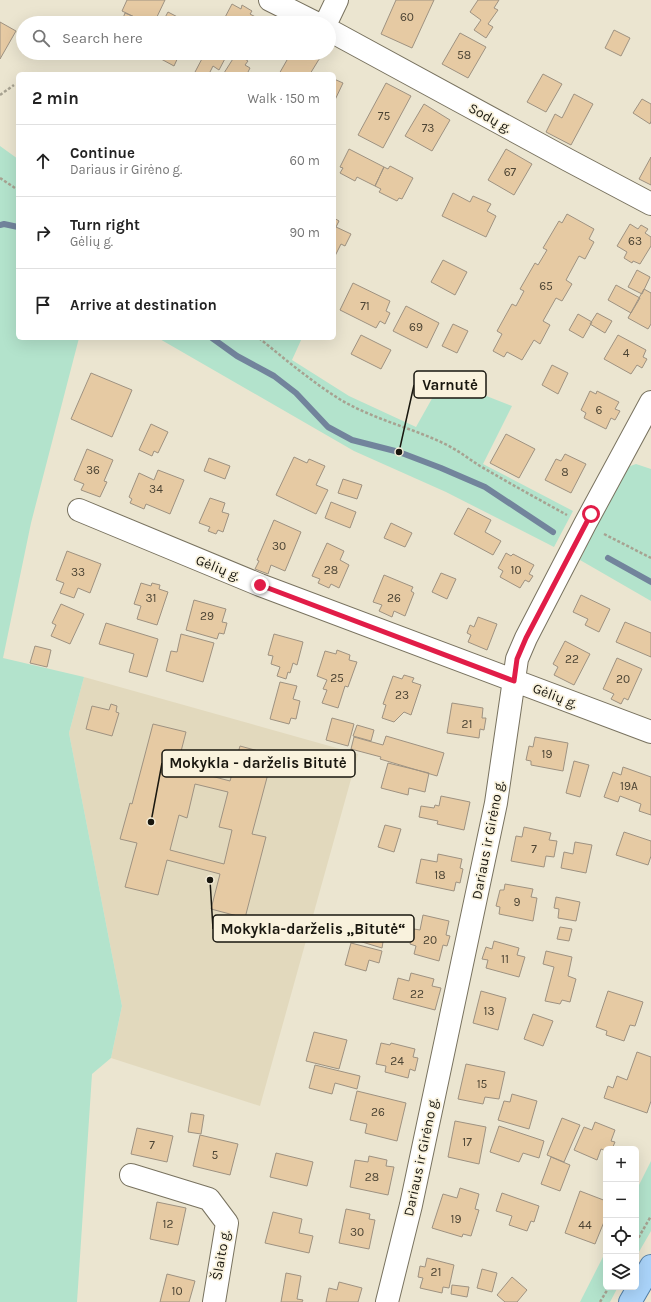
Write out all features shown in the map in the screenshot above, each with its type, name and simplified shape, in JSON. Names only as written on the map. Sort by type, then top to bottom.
[{"type":"main road","points":[[630,1302],[651,1266]]},
{"type":"street","points":[[270,0],[302,16]]},
{"type":"street","points":[[329,16],[336,0]]},
{"type":"street","name":"Sodų g.","points":[[336,34],[563,158],[651,204]]},
{"type":"street","name":"Dariaus ir Girėno g.","points":[[387,1302],[411,1205],[496,803],[517,659],[526,638],[585,524],[651,402]]},
{"type":"street","name":"Gėlių g.","points":[[79,510],[260,585],[651,732]]},
{"type":"street","name":"Šlaito g.","points":[[131,1175],[209,1199],[227,1223],[214,1302]]},
{"type":"path","points":[[0,95],[14,84]]},
{"type":"path","points":[[0,178],[16,189]]},
{"type":"path","points":[[261,340],[299,371],[342,400],[376,417],[402,427],[415,430],[449,446],[478,465],[538,500],[651,558]]},
{"type":"path","points":[[639,1237],[651,1216]]},
{"type":"path","points":[[600,1302],[607,1290]]},
{"type":"shaded area","points":[[84,677],[358,754],[260,1106],[111,1058],[122,1006],[69,733]]},
{"type":"green space","points":[[0,146],[16,158],[16,340],[78,340],[31,523],[3,658],[84,677],[69,733],[122,1006],[111,1058],[92,1074],[77,1302],[0,1302]]},
{"type":"green space","points":[[161,340],[301,340],[292,360],[349,396],[416,427],[443,379],[512,406],[483,464],[573,511],[554,547],[446,492],[354,451]]},
{"type":"green space","points":[[636,464],[651,469],[651,601],[580,560],[625,468]]},
{"type":"green space","points":[[651,1161],[651,1231],[639,1252],[639,1218],[639,1185]]},
{"type":"green space","points":[[603,1257],[603,1290],[616,1290],[610,1302],[580,1302]]},
{"type":"building","points":[[127,0],[165,0],[157,16],[132,16],[122,11]]},
{"type":"building","points":[[396,0],[434,0],[412,48],[381,34]]},
{"type":"building","points":[[478,0],[499,0],[494,8],[498,10],[488,24],[493,27],[486,38],[474,30],[481,20],[470,12]]},
{"type":"building","points":[[232,4],[241,9],[242,5],[252,11],[250,14],[254,16],[226,16]]},
{"type":"building","points":[[168,12],[176,16],[166,16]]},
{"type":"building","points":[[125,13],[132,16],[124,16]]},
{"type":"building","points":[[0,22],[16,31],[0,59]]},
{"type":"building","points":[[614,30],[630,38],[621,56],[605,48]]},
{"type":"building","points":[[460,33],[486,47],[468,78],[442,64]]},
{"type":"building","points":[[163,60],[177,60],[174,66]]},
{"type":"building","points":[[201,60],[224,60],[219,70],[213,66],[210,72],[195,72]]},
{"type":"building","points":[[232,60],[248,61],[245,65],[250,68],[248,72],[225,72]]},
{"type":"building","points":[[287,60],[319,60],[311,72],[280,72]]},
{"type":"building","points":[[543,74],[562,84],[546,112],[527,102]]},
{"type":"building","points":[[336,80],[343,83],[336,98]]},
{"type":"building","points":[[386,83],[411,96],[383,148],[358,135]]},
{"type":"building","points":[[574,94],[593,104],[571,145],[546,132],[555,114],[562,118]]},
{"type":"building","points":[[642,99],[651,104],[650,124],[633,113]]},
{"type":"building","points":[[424,104],[450,120],[432,151],[405,136]]},
{"type":"building","points":[[349,149],[384,167],[375,186],[357,177],[355,181],[340,173],[343,168],[340,167]]},
{"type":"building","points":[[506,149],[532,164],[514,195],[488,180]]},
{"type":"building","points":[[651,157],[651,185],[639,179]]},
{"type":"building","points":[[390,166],[413,178],[402,199],[399,198],[397,201],[379,192],[381,189],[375,186],[384,167],[388,169]]},
{"type":"building","points":[[453,193],[470,202],[473,196],[491,204],[487,211],[496,216],[486,237],[442,216]]},
{"type":"building","points":[[567,214],[594,229],[589,239],[594,242],[585,259],[579,256],[566,280],[572,284],[562,301],[556,298],[543,321],[550,325],[540,344],[534,340],[522,360],[507,352],[504,357],[493,351],[502,334],[497,331],[512,304],[516,306],[524,291],[520,289],[535,263],[538,265],[547,250],[543,248],[559,221],[562,223]]},
{"type":"building","points":[[336,219],[339,221],[336,227]]},
{"type":"building","points":[[630,224],[638,229],[641,225],[648,229],[645,233],[651,237],[651,246],[640,264],[633,261],[632,263],[624,258],[627,252],[617,246]]},
{"type":"building","points":[[336,227],[351,234],[345,246],[341,244],[336,254]]},
{"type":"building","points":[[443,260],[467,272],[455,295],[431,282]]},
{"type":"building","points":[[637,270],[650,277],[642,294],[628,287]]},
{"type":"building","points":[[353,283],[390,301],[386,311],[390,313],[385,324],[380,321],[376,328],[340,310]]},
{"type":"building","points":[[616,285],[640,298],[631,313],[608,300]]},
{"type":"building","points":[[644,289],[651,293],[651,324],[648,329],[628,318]]},
{"type":"building","points":[[406,306],[439,323],[427,348],[393,331]]},
{"type":"building","points":[[597,313],[612,321],[605,333],[590,324]]},
{"type":"building","points":[[578,314],[592,322],[583,338],[569,330]]},
{"type":"building","points":[[453,324],[468,331],[457,353],[442,346]]},
{"type":"building","points":[[361,335],[391,350],[381,369],[351,354]]},
{"type":"building","points":[[618,335],[646,350],[643,357],[647,359],[642,368],[637,365],[631,374],[604,359]]},
{"type":"building","points":[[552,365],[568,373],[558,394],[542,385]]},
{"type":"building","points":[[91,373],[132,390],[112,437],[71,419]]},
{"type":"building","points":[[590,391],[596,394],[597,391],[619,402],[615,409],[620,411],[615,420],[611,418],[606,429],[584,418],[586,413],[581,410]]},
{"type":"building","points":[[151,424],[168,432],[158,453],[154,451],[152,456],[139,450]]},
{"type":"building","points":[[506,434],[535,449],[519,478],[490,463]]},
{"type":"building","points":[[87,449],[113,460],[104,481],[107,482],[100,497],[81,490],[84,484],[74,480]]},
{"type":"building","points":[[565,454],[586,464],[571,493],[545,480],[556,459],[561,461]]},
{"type":"building","points":[[294,457],[307,463],[309,459],[325,466],[316,485],[328,490],[316,514],[276,495]]},
{"type":"building","points":[[209,458],[230,466],[225,479],[204,471]]},
{"type":"building","points":[[158,470],[184,480],[170,514],[146,504],[144,509],[130,503],[132,499],[129,497],[139,473],[154,480]]},
{"type":"building","points":[[343,479],[362,485],[357,499],[338,493]]},
{"type":"building","points":[[210,498],[225,503],[222,512],[229,514],[223,532],[218,530],[216,534],[208,531],[210,527],[199,523]]},
{"type":"building","points":[[331,502],[356,512],[350,528],[325,518]]},
{"type":"building","points":[[468,508],[491,520],[485,532],[501,541],[493,555],[454,534]]},
{"type":"building","points":[[274,520],[301,532],[285,571],[271,565],[268,574],[255,569],[259,561],[257,560]]},
{"type":"building","points":[[391,523],[412,533],[405,547],[384,538]]},
{"type":"building","points":[[327,543],[344,551],[340,560],[349,565],[339,588],[331,584],[329,588],[318,583],[320,579],[312,576]]},
{"type":"building","points":[[67,551],[101,564],[90,593],[78,588],[74,598],[60,593],[64,583],[56,580]]},
{"type":"building","points":[[506,553],[511,556],[513,554],[534,565],[529,574],[533,576],[529,582],[525,580],[520,588],[500,577],[503,571],[498,568]]},
{"type":"building","points":[[441,573],[456,579],[447,599],[432,592]]},
{"type":"building","points":[[384,575],[413,587],[411,591],[414,593],[405,616],[394,611],[392,617],[379,611],[382,605],[373,602]]},
{"type":"building","points":[[141,583],[151,586],[152,583],[160,585],[159,589],[168,592],[157,625],[137,619],[141,606],[134,604]]},
{"type":"building","points":[[581,595],[610,609],[599,632],[585,625],[588,619],[573,612]]},
{"type":"building","points":[[194,600],[226,609],[222,622],[227,623],[224,634],[219,633],[217,639],[186,630]]},
{"type":"building","points":[[61,604],[84,614],[70,644],[51,636],[56,625],[52,623]]},
{"type":"building","points":[[478,617],[497,624],[487,650],[468,642],[471,635],[467,633],[470,625],[474,627]]},
{"type":"building","points":[[625,622],[651,633],[651,657],[616,642]]},
{"type":"building","points":[[106,623],[158,639],[147,677],[129,672],[134,654],[99,644]]},
{"type":"building","points":[[181,634],[214,643],[203,682],[166,671],[171,651],[177,652]]},
{"type":"building","points":[[274,634],[303,642],[297,665],[293,663],[290,673],[288,672],[286,679],[277,676],[280,667],[271,664],[273,656],[268,655]]},
{"type":"building","points":[[565,641],[590,654],[574,685],[554,675],[558,667],[553,664]]},
{"type":"building","points":[[35,646],[51,650],[47,667],[30,663]]},
{"type":"building","points":[[337,650],[350,655],[349,660],[357,662],[348,687],[345,686],[338,708],[322,703],[327,690],[323,689],[327,680],[317,676],[325,651],[336,654]]},
{"type":"building","points":[[617,658],[642,669],[628,700],[624,698],[621,704],[611,699],[614,694],[603,689]]},
{"type":"building","points":[[404,675],[414,678],[412,682],[421,685],[411,715],[404,712],[394,722],[382,718],[386,705],[383,704],[393,676],[402,679]]},
{"type":"building","points":[[280,682],[297,686],[293,699],[300,701],[296,719],[291,718],[289,724],[270,719]]},
{"type":"building","points":[[452,703],[483,708],[482,718],[486,718],[484,730],[480,729],[479,738],[447,733]]},
{"type":"building","points":[[111,704],[117,706],[116,712],[119,713],[112,736],[86,729],[92,706],[109,710]]},
{"type":"building","points":[[332,718],[354,724],[348,746],[326,740]]},
{"type":"building","points":[[153,724],[186,732],[177,767],[230,781],[240,746],[273,755],[252,834],[266,837],[245,918],[211,909],[220,874],[167,860],[158,895],[125,887],[137,843],[120,839],[130,803],[132,804]],"holes":[[[195,784],[228,792],[219,827],[232,830],[224,864],[170,850],[179,815],[187,818]]]},
{"type":"building","points":[[357,725],[374,730],[371,741],[353,736]]},
{"type":"building","points":[[386,736],[444,753],[437,776],[380,759],[381,757],[351,749],[354,737],[383,745]]},
{"type":"building","points":[[535,737],[568,743],[563,771],[531,765],[531,761],[526,760],[529,746],[533,747]]},
{"type":"building","points":[[574,761],[589,765],[580,797],[566,793]]},
{"type":"building","points":[[388,763],[429,773],[425,792],[409,788],[408,795],[381,788]]},
{"type":"building","points":[[623,767],[651,777],[651,815],[639,811],[641,804],[620,796],[618,802],[604,797],[613,772],[621,775]]},
{"type":"building","points":[[441,796],[470,802],[464,830],[437,824],[438,821],[419,817],[421,806],[434,808],[435,805],[439,806]]},
{"type":"building","points":[[385,825],[401,829],[394,852],[378,847]]},
{"type":"building","points":[[524,827],[551,833],[549,840],[557,841],[554,857],[546,856],[544,867],[511,861],[516,836],[522,837]]},
{"type":"building","points":[[624,832],[651,841],[651,856],[648,865],[616,855]]},
{"type":"building","points":[[575,842],[592,845],[586,873],[561,868],[564,852],[573,854]]},
{"type":"building","points":[[438,854],[462,859],[460,868],[463,869],[460,883],[456,882],[454,891],[416,883],[421,859],[437,862]]},
{"type":"building","points":[[505,884],[533,889],[531,897],[537,898],[533,921],[499,914],[500,907],[496,906],[500,890],[504,890]]},
{"type":"building","points":[[556,897],[580,902],[576,921],[558,918],[559,909],[554,908]]},
{"type":"building","points":[[423,915],[449,921],[446,935],[450,936],[447,946],[443,945],[439,961],[414,954],[416,946],[410,944],[414,929],[420,930]]},
{"type":"building","points":[[359,918],[383,925],[378,941],[383,942],[382,948],[352,939]]},
{"type":"building","points":[[560,927],[572,929],[569,941],[557,939]]},
{"type":"building","points":[[494,941],[519,948],[517,955],[525,957],[519,977],[486,968],[488,960],[482,959],[486,947],[492,949]]},
{"type":"building","points":[[351,943],[382,951],[379,963],[369,960],[366,971],[345,965]]},
{"type":"building","points":[[546,951],[572,957],[568,976],[576,979],[570,1002],[562,1000],[560,1004],[545,1001],[554,967],[543,964]]},
{"type":"building","points":[[411,973],[434,979],[432,986],[441,988],[435,1010],[393,999],[398,978],[409,981]]},
{"type":"building","points":[[481,991],[506,998],[498,1030],[473,1023]]},
{"type":"building","points":[[608,991],[643,1002],[635,1026],[630,1025],[624,1041],[606,1035],[607,1031],[596,1027]]},
{"type":"building","points":[[533,1014],[553,1021],[543,1046],[524,1039]]},
{"type":"building","points":[[314,1032],[347,1040],[339,1069],[306,1061]]},
{"type":"building","points":[[381,1043],[390,1045],[391,1043],[415,1049],[413,1057],[418,1058],[415,1071],[410,1069],[408,1078],[385,1072],[386,1066],[376,1064]]},
{"type":"building","points":[[637,1052],[651,1057],[651,1101],[647,1113],[604,1098],[608,1086],[613,1088],[617,1076],[627,1080]]},
{"type":"building","points":[[466,1064],[505,1072],[499,1099],[485,1097],[483,1104],[458,1099]]},
{"type":"building","points":[[315,1065],[360,1076],[357,1089],[335,1083],[332,1094],[309,1088]]},
{"type":"building","points":[[357,1091],[406,1103],[397,1141],[365,1133],[367,1124],[350,1120]]},
{"type":"building","points":[[512,1094],[537,1101],[529,1129],[498,1120],[504,1101],[510,1102]]},
{"type":"building","points":[[191,1113],[204,1115],[201,1134],[188,1132]]},
{"type":"building","points":[[562,1118],[580,1125],[564,1162],[547,1155]]},
{"type":"building","points":[[455,1121],[486,1127],[479,1164],[448,1157]]},
{"type":"building","points":[[595,1122],[615,1130],[611,1141],[615,1142],[613,1146],[603,1146],[603,1150],[601,1149],[597,1160],[574,1150],[584,1127],[592,1130]]},
{"type":"building","points":[[499,1126],[544,1141],[539,1158],[523,1153],[519,1162],[490,1152]]},
{"type":"building","points":[[137,1128],[173,1136],[167,1162],[131,1154]]},
{"type":"building","points":[[200,1135],[238,1144],[230,1175],[193,1166]]},
{"type":"building","points":[[276,1153],[313,1162],[307,1186],[270,1177]]},
{"type":"building","points":[[369,1156],[387,1160],[386,1166],[394,1167],[388,1195],[350,1187],[355,1160],[368,1162]]},
{"type":"building","points":[[551,1157],[570,1165],[560,1191],[541,1184]]},
{"type":"building","points":[[460,1188],[479,1194],[475,1209],[479,1210],[471,1236],[463,1234],[462,1237],[432,1228],[443,1194],[457,1198]]},
{"type":"building","points":[[580,1191],[603,1200],[603,1224],[595,1244],[565,1233]]},
{"type":"building","points":[[502,1193],[539,1206],[534,1222],[531,1221],[527,1231],[509,1225],[512,1216],[496,1211]]},
{"type":"building","points":[[157,1202],[186,1208],[178,1245],[150,1239]]},
{"type":"building","points":[[346,1209],[370,1214],[369,1219],[375,1220],[369,1249],[339,1243]]},
{"type":"building","points":[[273,1212],[302,1219],[299,1233],[313,1236],[309,1253],[265,1243]]},
{"type":"building","points":[[427,1258],[454,1265],[449,1288],[443,1287],[442,1293],[420,1288],[423,1278],[418,1277],[420,1266],[425,1267]]},
{"type":"building","points":[[482,1269],[497,1273],[492,1292],[477,1288]]},
{"type":"building","points":[[286,1273],[301,1276],[297,1299],[303,1300],[302,1302],[281,1302]]},
{"type":"building","points":[[167,1274],[195,1281],[189,1302],[160,1302]]},
{"type":"building","points":[[512,1277],[527,1290],[517,1302],[505,1302],[497,1295]]},
{"type":"building","points":[[339,1282],[362,1288],[358,1302],[326,1302],[329,1288],[337,1290]]},
{"type":"building","points":[[452,1285],[469,1287],[467,1297],[451,1294]]},
{"type":"waterway","points":[[0,225],[4,224],[16,227]]},
{"type":"waterway","points":[[215,340],[237,356],[274,376],[296,393],[328,427],[352,440],[399,452],[485,487],[553,532]]},
{"type":"waterway","points":[[608,558],[651,582]]},
{"type":"place","name":"Varnutė","points":[[399,452]]},
{"type":"place","name":"Mokykla - darželis Bitutė","points":[[151,822]]},
{"type":"place","name":"Mokykla-darželis „Bitutė“","points":[[210,880]]},
{"type":"route","points":[[260,585],[514,681],[517,659],[526,638],[591,514]]}]
